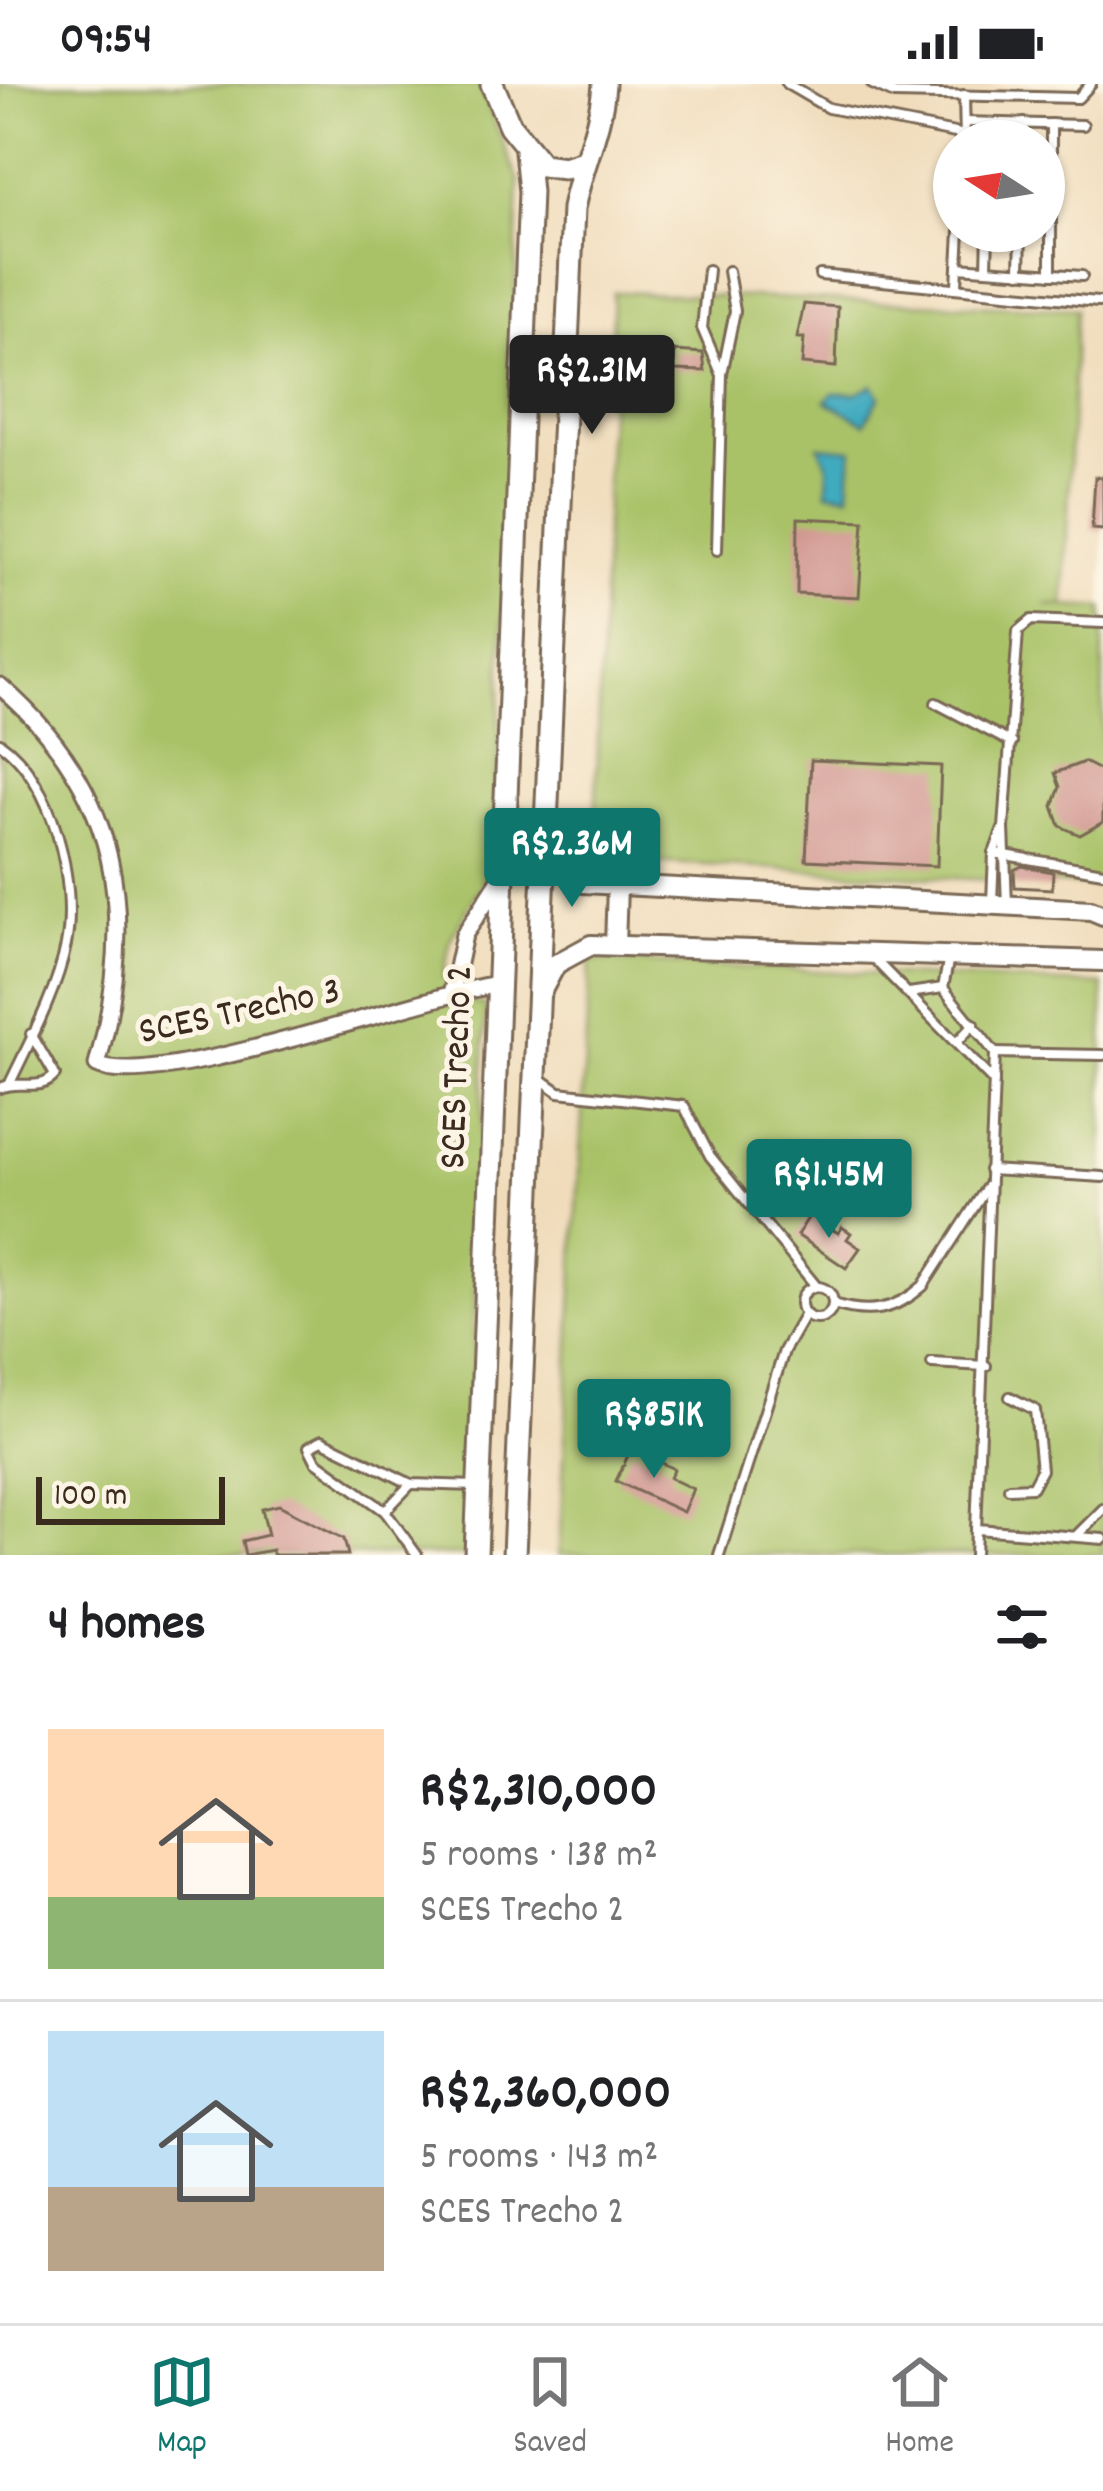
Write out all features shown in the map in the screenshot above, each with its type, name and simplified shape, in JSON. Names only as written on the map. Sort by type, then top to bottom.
[{"type":"main road","points":[[492,84],[526,151],[552,168],[583,162]]},
{"type":"main road","name":"SCES Trecho 2","points":[[514,1555],[573,209],[583,162],[593,145],[609,88]]},
{"type":"main road","name":"SCES Trecho 2","points":[[476,1555],[530,192],[526,151]]},
{"type":"main road","points":[[510,692],[518,683],[535,682],[552,704]]},
{"type":"main road","points":[[482,1394],[490,1404],[488,1481],[517,1487]]},
{"type":"street","name":"SCES Trecho 3","points":[[0,686],[55,738],[88,793],[109,851],[119,912],[118,967],[97,1065],[122,1072],[228,1053],[376,1018],[452,991],[499,984]]},
{"type":"street","points":[[547,825],[567,874],[584,883],[1103,915]]},
{"type":"street","points":[[452,991],[464,934],[503,875]]},
{"type":"street","points":[[615,944],[617,886]]},
{"type":"street","points":[[540,994],[556,964],[570,953],[615,944],[1103,961]]},
{"type":"lane","points":[[787,84],[828,108],[933,131]]},
{"type":"lane","points":[[872,84],[894,94],[1078,98],[1090,84]]},
{"type":"lane","points":[[964,95],[965,120]]},
{"type":"lane","points":[[1065,124],[1083,125]]},
{"type":"lane","points":[[957,285],[959,252]]},
{"type":"lane","points":[[987,252],[987,269]]},
{"type":"lane","points":[[1020,252],[1020,272]]},
{"type":"lane","points":[[1051,252],[1051,274]]},
{"type":"lane","points":[[958,268],[1082,276]]},
{"type":"lane","points":[[708,270],[703,328],[722,374]]},
{"type":"lane","points":[[717,550],[722,374],[735,311],[728,271]]},
{"type":"lane","points":[[820,275],[1097,302]]},
{"type":"lane","points":[[999,906],[1008,855],[1004,828],[1022,623],[1103,623]]},
{"type":"lane","points":[[936,704],[1012,743]]},
{"type":"lane","points":[[0,743],[31,770],[45,793],[65,881],[66,945],[10,1083]]},
{"type":"lane","points":[[999,906],[994,853],[1004,828]]},
{"type":"lane","points":[[994,853],[1103,872]]},
{"type":"lane","points":[[868,953],[995,1083]]},
{"type":"lane","points":[[943,988],[949,956]]},
{"type":"lane","points":[[908,993],[943,988]]},
{"type":"lane","points":[[943,988],[995,1053],[975,1555]]},
{"type":"lane","points":[[957,1042],[974,1024]]},
{"type":"lane","points":[[0,1088],[10,1083],[39,1086],[55,1075],[31,1034]]},
{"type":"lane","points":[[995,1053],[1103,1055]]},
{"type":"lane","points":[[536,1076],[559,1092],[684,1106],[710,1156],[815,1286],[828,1291],[833,1304]]},
{"type":"lane","points":[[535,1103],[559,1092]]},
{"type":"lane","points":[[989,1170],[1103,1177]]},
{"type":"lane","points":[[833,1304],[877,1311],[909,1298],[988,1186]]},
{"type":"lane","points":[[968,1220],[988,1226]]},
{"type":"lane","points":[[719,1555],[784,1351],[805,1314],[800,1300],[815,1286]]},
{"type":"lane","points":[[805,1314],[819,1319],[833,1304]]},
{"type":"lane","points":[[932,1364],[986,1366]]},
{"type":"lane","points":[[1009,1488],[1032,1487],[1041,1470],[1035,1409],[1010,1397]]},
{"type":"lane","points":[[417,1555],[385,1511],[308,1454],[313,1442],[340,1446],[411,1484],[478,1486]]},
{"type":"lane","points":[[385,1511],[411,1484]]},
{"type":"lane","points":[[1076,1536],[1103,1509]]},
{"type":"lane","points":[[976,1529],[1103,1539]]},
{"type":"green space","points":[[0,84],[479,84],[519,181],[494,862],[451,938],[443,977],[466,1001],[486,1005],[466,1555],[0,1555]]},
{"type":"green space","points":[[613,292],[1076,309],[1064,605],[1045,605],[1103,608],[1103,886],[594,859]]},
{"type":"green space","points":[[590,960],[1103,985],[1103,1555],[559,1555]]},
{"type":"water","points":[[873,385],[880,396],[865,423],[826,401],[833,393],[857,393]]},
{"type":"water","points":[[819,446],[852,449],[849,494],[827,492],[828,465]]},
{"type":"building","points":[[804,304],[838,307],[836,367],[802,364],[804,338],[797,338]]},
{"type":"building","points":[[675,351],[703,353],[705,371],[674,370]]},
{"type":"building","points":[[1095,477],[1103,477],[1103,530],[1092,529]]},
{"type":"building","points":[[798,518],[864,521],[859,597],[797,594]]},
{"type":"building","points":[[811,760],[941,766],[937,866],[806,860]]},
{"type":"building","points":[[1084,762],[1103,772],[1103,822],[1080,835],[1060,826],[1053,806],[1060,787],[1055,773]]},
{"type":"building","points":[[1022,866],[1053,872],[1052,889],[1015,887],[1014,870]]},
{"type":"building","points":[[810,1215],[838,1233],[842,1227],[851,1233],[847,1239],[860,1248],[846,1268],[797,1235]]},
{"type":"building","points":[[631,1449],[674,1469],[670,1478],[693,1489],[683,1512],[616,1481]]},
{"type":"building","points":[[279,1505],[344,1539],[348,1555],[273,1555],[272,1550],[245,1555],[242,1541],[268,1535],[262,1509]]}]
